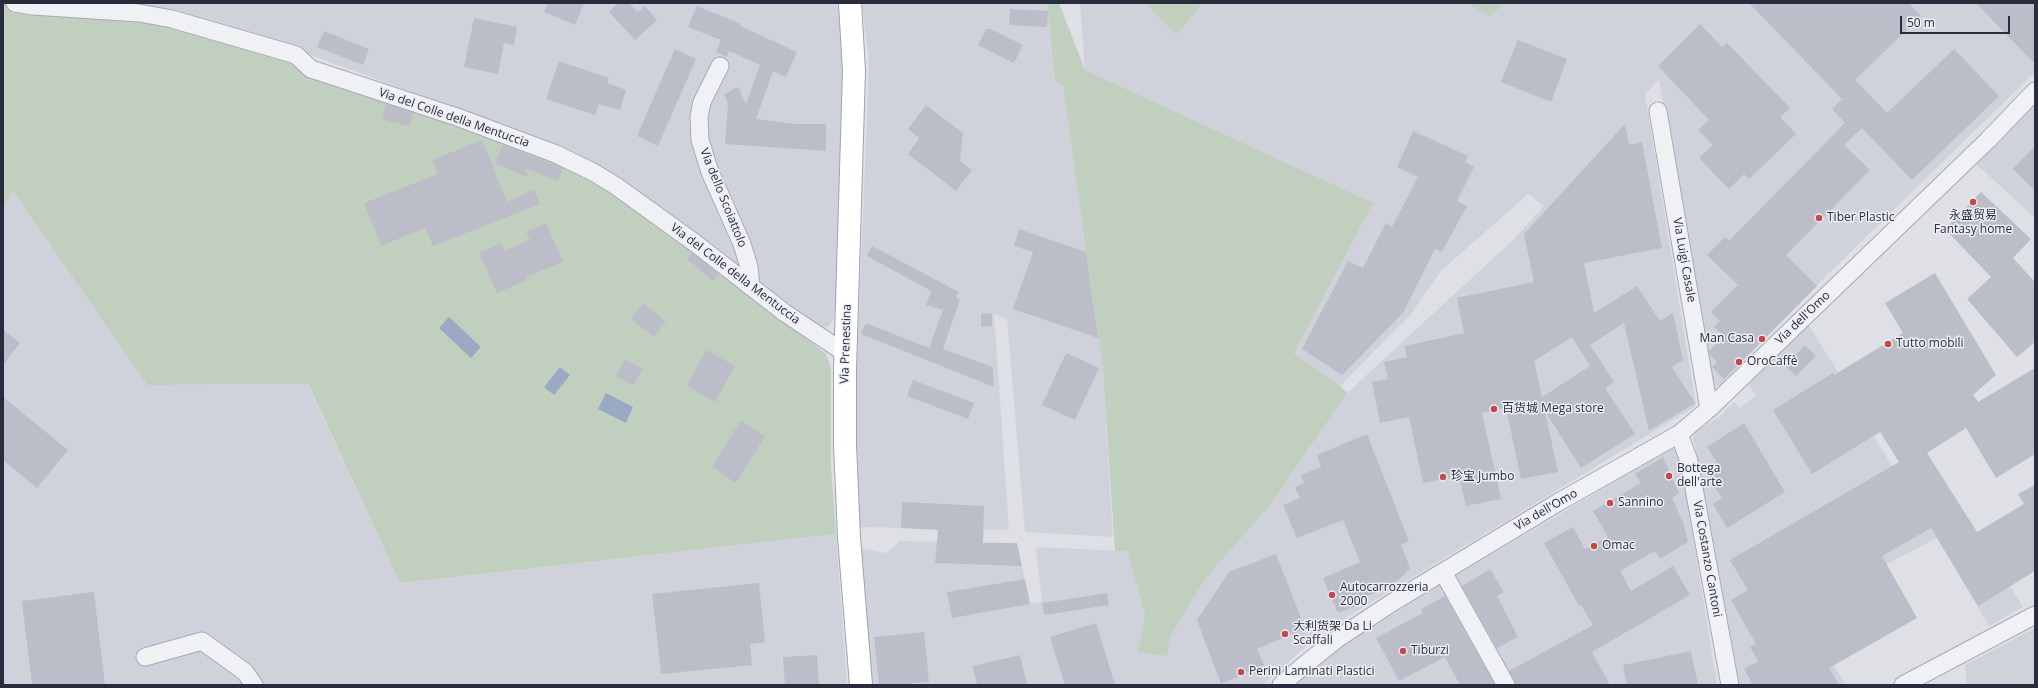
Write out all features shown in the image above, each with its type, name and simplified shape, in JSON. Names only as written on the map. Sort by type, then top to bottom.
[{"type":"main road","name":"Via Prenestina","points":[[850,3],[854,71],[845,353],[846,489],[861,685]]},
{"type":"street","name":"Via del Colle della Mentuccia","points":[[14,3],[33,6],[139,13],[172,19],[296,55],[311,69],[457,117],[556,154],[593,172],[616,186],[695,243],[792,318],[845,353]]},
{"type":"street","name":"Via dello Scoiattolo","points":[[720,66],[702,102],[699,117],[700,140],[710,172],[742,244],[749,267],[751,287]]},
{"type":"street","name":"Via dell'Omo","points":[[1281,685],[1337,639],[1443,572],[1679,434],[1709,409],[1988,140],[2035,91]]},
{"type":"street","name":"Via Luigi Casale","points":[[1658,111],[1709,409]]},
{"type":"street","name":"Via Costanzo Cantoni","points":[[1679,434],[1689,461],[1730,685]]},
{"type":"street","points":[[1443,572],[1506,685]]},
{"type":"street","points":[[1903,685],[2035,615]]},
{"type":"street","points":[[145,657],[202,641],[245,672],[254,685]]},
{"type":"shaded area","points":[[139,3],[837,3],[841,34],[842,72],[836,297],[833,320],[828,327],[819,327],[810,322],[625,182],[573,151],[239,29]]},
{"type":"shaded area","points":[[862,3],[1047,3],[1055,81],[1063,85],[1098,338],[1102,357],[1113,537],[1025,532],[1007,319],[994,314],[1009,530],[858,527],[856,391],[869,62]]},
{"type":"shaded area","points":[[1080,3],[1145,3],[1176,35],[1204,3],[1469,3],[1490,17],[1505,3],[2035,3],[2035,72],[1830,272],[1720,385],[1713,387],[1659,80],[1645,94],[1696,406],[1322,632],[1263,685],[871,685],[859,548],[886,553],[900,541],[1017,543],[1030,604],[1042,602],[1036,547],[1127,551],[1145,615],[1138,652],[1170,637],[1204,579],[1271,504],[1347,393],[1512,241],[1544,206],[1528,194],[1441,271],[1411,314],[1340,386],[1294,353],[1372,203],[1085,70]]},
{"type":"shaded area","points":[[2035,104],[2035,218],[1974,162]]},
{"type":"shaded area","points":[[13,191],[147,385],[307,384],[400,583],[836,534],[847,685],[3,685],[3,208]]},
{"type":"shaded area","points":[[1808,324],[1835,367],[1876,440],[1937,538],[1800,609],[1846,685],[1740,685],[1693,436],[1695,432],[1719,417],[1734,402],[1740,408],[1756,395],[1748,385]]},
{"type":"shaded area","points":[[1673,447],[1679,450],[1717,685],[1295,685],[1333,651],[1457,575]]},
{"type":"shaded area","points":[[1969,519],[2023,607],[1989,626],[1937,538]]},
{"type":"shaded area","points":[[2035,628],[2035,685],[1967,685],[1965,665]]},
{"type":"green space","points":[[3,3],[134,3],[139,13],[300,61],[456,126],[572,167],[617,193],[826,354],[831,368],[831,467],[836,534],[400,583],[308,384],[147,385],[13,191],[3,208]]},
{"type":"green space","points":[[1047,3],[1059,3],[1085,70],[1373,203],[1294,353],[1340,386],[1347,393],[1271,504],[1205,579],[1170,637],[1167,656],[1138,652],[1145,615],[1127,551],[1115,551],[1102,357],[1098,338],[1063,86],[1055,81]]},
{"type":"green space","points":[[1145,3],[1204,3],[1176,35]]},
{"type":"green space","points":[[1467,3],[1505,3],[1490,17]]},
{"type":"water","points":[[449,317],[481,347],[471,358],[439,328]]},
{"type":"water","points":[[560,367],[570,375],[554,395],[544,387]]},
{"type":"water","points":[[606,393],[633,407],[626,423],[598,409]]},
{"type":"building","points":[[548,3],[584,3],[575,25],[544,12]]},
{"type":"building","points":[[619,3],[629,3],[638,12],[645,6],[657,20],[635,40],[609,12]]},
{"type":"building","points":[[1749,3],[1909,3],[1921,16],[1855,80],[1887,113],[1954,49],[1999,96],[1912,180],[1862,128],[1844,145],[1870,170],[1786,255],[1817,286],[1724,379],[1712,367],[1717,362],[1710,355],[1709,351],[1724,336],[1714,327],[1720,321],[1711,312],[1738,285],[1707,255],[1725,237],[1729,241],[1845,123],[1832,109],[1842,99]]},
{"type":"building","points":[[1976,3],[2035,3],[2035,64]]},
{"type":"building","points":[[697,6],[741,24],[740,26],[797,52],[786,77],[773,71],[756,119],[796,124],[826,124],[826,151],[725,144],[728,104],[724,94],[738,87],[746,104],[760,65],[729,51],[727,57],[716,52],[721,40],[688,27]]},
{"type":"building","points":[[1010,9],[1048,11],[1047,27],[1009,25]]},
{"type":"building","points":[[474,18],[517,27],[514,45],[504,43],[498,74],[464,67]]},
{"type":"building","points":[[1700,24],[1722,47],[1727,43],[1790,108],[1780,117],[1796,134],[1749,179],[1744,174],[1729,189],[1699,158],[1713,145],[1698,130],[1709,120],[1658,66]]},
{"type":"building","points":[[986,29],[991,29],[1023,45],[1014,63],[978,45]]},
{"type":"building","points":[[324,31],[369,49],[363,65],[317,47]]},
{"type":"building","points":[[1518,40],[1567,59],[1551,102],[1501,82]]},
{"type":"building","points":[[675,49],[696,59],[658,146],[637,136]]},
{"type":"building","points":[[559,61],[609,78],[607,83],[626,90],[620,110],[599,104],[595,115],[546,99]]},
{"type":"building","points":[[386,104],[413,113],[409,126],[382,119]]},
{"type":"building","points":[[926,105],[963,133],[960,161],[972,170],[956,191],[908,154],[919,138],[908,129]]},
{"type":"building","points":[[1625,124],[1629,145],[1642,142],[1662,248],[1584,263],[1594,313],[1637,286],[1660,321],[1673,313],[1683,360],[1672,367],[1695,403],[1649,431],[1624,323],[1590,345],[1614,382],[1605,388],[1635,434],[1581,468],[1545,411],[1558,472],[1521,479],[1506,408],[1482,413],[1501,499],[1466,506],[1459,476],[1423,483],[1409,417],[1380,423],[1372,382],[1388,379],[1384,362],[1407,357],[1405,346],[1464,333],[1457,298],[1534,282],[1524,234]],"holes":[[[1572,337],[1590,366],[1542,397],[1534,361]]]},
{"type":"building","points":[[1413,131],[1468,156],[1465,162],[1474,167],[1457,201],[1467,206],[1442,252],[1435,249],[1403,313],[1342,375],[1302,349],[1348,261],[1363,268],[1386,223],[1392,227],[1418,177],[1397,167]]},
{"type":"building","points":[[482,140],[507,202],[534,190],[540,204],[433,246],[425,228],[381,246],[364,203],[438,174],[432,160]]},
{"type":"building","points":[[503,145],[563,168],[558,181],[525,168],[528,177],[495,163]]},
{"type":"building","points":[[2035,146],[2035,191],[2013,169]]},
{"type":"building","points":[[1981,192],[2031,239],[2013,258],[2035,282],[2035,342],[2017,357],[1967,299],[1991,277],[1945,229]]},
{"type":"building","points":[[546,223],[563,262],[526,277],[527,280],[497,293],[479,253],[501,243],[505,251],[530,240],[526,232]]},
{"type":"building","points":[[1019,229],[1086,252],[1098,338],[1013,309],[1033,252],[1014,246]]},
{"type":"building","points":[[872,246],[959,292],[956,297],[960,299],[943,349],[993,367],[994,387],[861,334],[866,323],[929,348],[943,310],[926,305],[931,291],[867,256]]},
{"type":"building","points":[[692,253],[719,274],[713,281],[687,259]]},
{"type":"building","points":[[1935,273],[1996,375],[1973,395],[1978,402],[2035,368],[2035,454],[1996,478],[1966,428],[1927,453],[1977,532],[2024,504],[2018,494],[2035,485],[2035,571],[1978,606],[1931,528],[1882,556],[1917,618],[1829,668],[1839,685],[1753,685],[1744,669],[1758,661],[1750,647],[1756,644],[1731,600],[1748,590],[1730,560],[1899,462],[1880,432],[1812,474],[1773,410],[1833,373],[1834,375],[1903,333],[1885,303]]},
{"type":"building","points":[[643,303],[666,322],[654,337],[631,319]]},
{"type":"building","points":[[992,313],[992,326],[981,327],[981,314]]},
{"type":"building","points":[[3,330],[20,343],[3,365]]},
{"type":"building","points":[[1805,345],[1816,356],[1796,376],[1785,366]]},
{"type":"building","points":[[706,350],[735,366],[715,402],[687,386]]},
{"type":"building","points":[[1066,353],[1099,368],[1075,420],[1042,405]]},
{"type":"building","points":[[625,359],[643,369],[633,386],[616,376]]},
{"type":"building","points":[[913,380],[974,403],[968,419],[907,396]]},
{"type":"building","points":[[3,397],[68,450],[37,488],[3,460]]},
{"type":"building","points":[[741,420],[765,436],[736,483],[712,467]]},
{"type":"building","points":[[1744,423],[1785,492],[1727,528],[1713,504],[1722,498],[1708,477],[1721,469],[1707,447]]},
{"type":"building","points":[[1367,434],[1409,541],[1401,545],[1410,568],[1401,578],[1375,593],[1360,598],[1363,603],[1338,613],[1323,578],[1360,562],[1343,520],[1297,538],[1283,505],[1300,498],[1295,487],[1304,483],[1301,475],[1321,467],[1317,455]]},
{"type":"building","points":[[1663,457],[1679,493],[1672,498],[1683,522],[1688,542],[1660,559],[1655,551],[1620,571],[1631,591],[1673,566],[1690,595],[1592,652],[1610,685],[1516,685],[1509,671],[1593,625],[1581,605],[1579,606],[1544,543],[1573,527],[1585,549],[1608,537],[1593,511],[1641,483],[1635,474]]},
{"type":"building","points":[[902,502],[984,506],[983,543],[1017,543],[1022,566],[935,563],[938,530],[901,528]]},
{"type":"building","points":[[1276,554],[1305,628],[1257,649],[1264,665],[1221,684],[1197,620],[1229,572]]},
{"type":"building","points":[[1490,569],[1504,592],[1497,596],[1518,637],[1497,648],[1462,586]]},
{"type":"building","points":[[1025,579],[1030,604],[952,618],[947,592]]},
{"type":"building","points":[[759,583],[765,642],[750,644],[752,665],[661,674],[652,594]]},
{"type":"building","points":[[94,592],[105,685],[32,685],[22,601]]},
{"type":"building","points":[[1107,593],[1109,605],[1044,615],[1042,603]]},
{"type":"building","points":[[1445,596],[1495,685],[1460,685],[1445,657],[1399,681],[1376,638],[1423,613],[1421,609]]},
{"type":"building","points":[[1096,623],[1115,685],[1065,685],[1050,637]]},
{"type":"building","points":[[924,632],[929,682],[912,683],[912,685],[879,685],[874,637]]},
{"type":"building","points":[[1691,651],[1698,685],[1627,685],[1623,665]]},
{"type":"building","points":[[817,655],[819,685],[785,685],[783,657]]},
{"type":"building","points":[[1020,655],[1027,685],[977,685],[973,666]]},
{"type":"place","name":"永盛贸易 Fantasy home","points":[[1973,202]]},
{"type":"place","name":"Tiber Plastic","points":[[1819,218]]},
{"type":"place","name":"Man Casa","points":[[1762,339]]},
{"type":"place","name":"Tutto mobili","points":[[1888,344]]},
{"type":"place","name":"OroCaffè","points":[[1739,362]]},
{"type":"place","name":"百货城 Mega store","points":[[1494,409]]},
{"type":"place","name":"Bottega dell'arte","points":[[1669,476]]},
{"type":"place","name":"珍宝 Jumbo","points":[[1443,477]]},
{"type":"place","name":"Sannino","points":[[1610,503]]},
{"type":"place","name":"Omac","points":[[1594,546]]},
{"type":"place","name":"Autocarrozzeria 2000","points":[[1332,595]]},
{"type":"place","name":"大利货架 Da Li Scaffali","points":[[1285,634]]},
{"type":"place","name":"Tiburzi","points":[[1403,651]]},
{"type":"place","name":"Perini Laminati Plastici","points":[[1241,672]]}]
